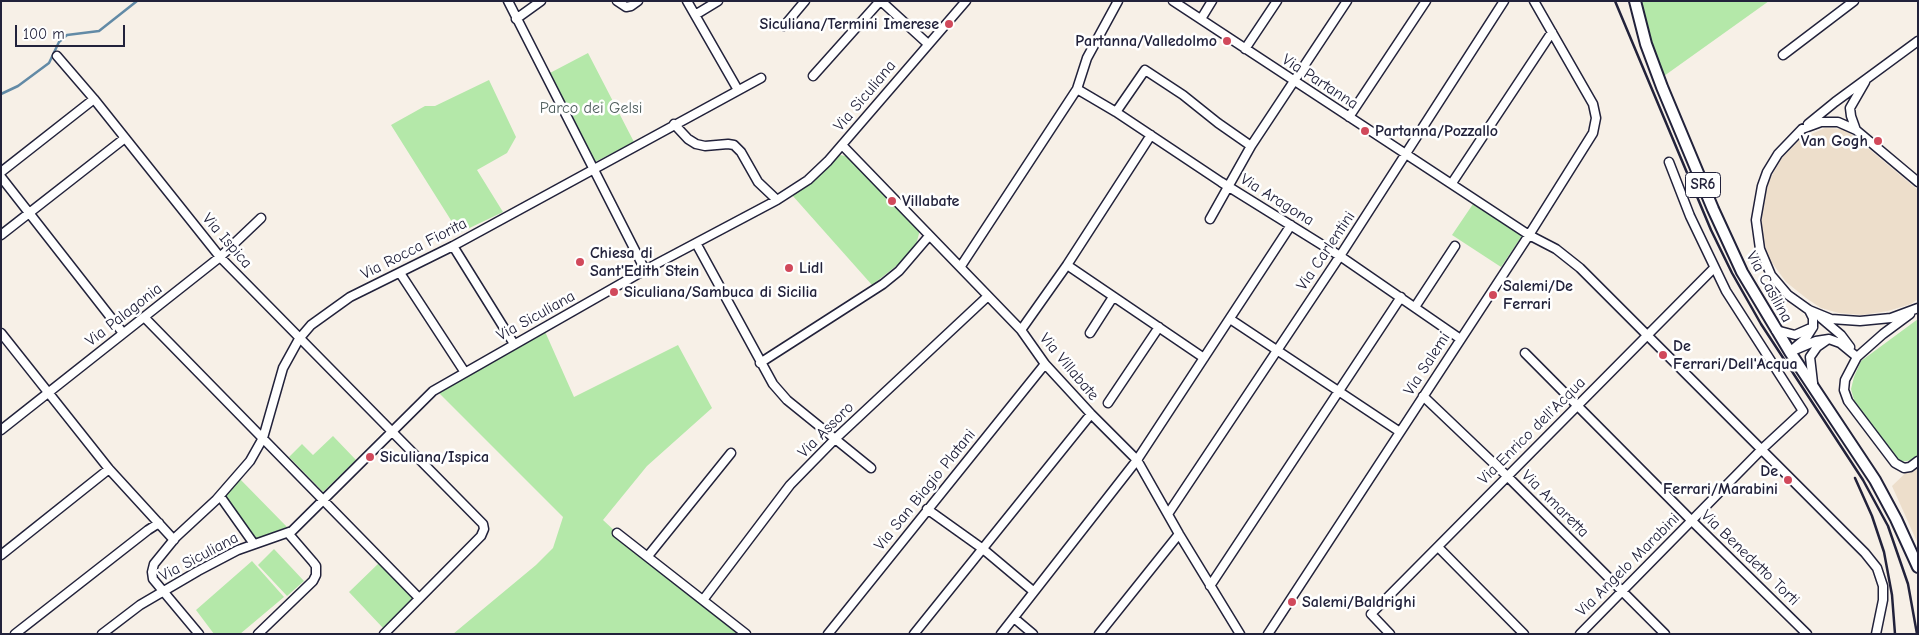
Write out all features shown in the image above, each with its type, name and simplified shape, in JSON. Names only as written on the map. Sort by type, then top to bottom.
[{"type":"main road","name":"Via Casilina","points":[[1635,1],[1641,28],[1656,70],[1713,209],[1742,272],[1790,352],[1875,480],[1896,519],[1918,567]]},
{"type":"street","points":[[508,1],[645,270]]},
{"type":"street","points":[[516,20],[541,1]]},
{"type":"street","points":[[617,1],[626,7],[638,1]]},
{"type":"street","points":[[687,1],[738,90]]},
{"type":"street","points":[[695,16],[718,1]]},
{"type":"street","points":[[784,26],[805,1]]},
{"type":"street","points":[[814,76],[880,1],[928,44]]},
{"type":"street","name":"Via Siculiana","points":[[102,634],[140,605],[238,550],[288,533],[296,528],[433,391],[464,371],[645,270],[777,200],[815,174],[966,1]]},
{"type":"street","points":[[961,266],[1077,89],[1087,58],[1118,1]]},
{"type":"street","name":"Via Partanna","points":[[1172,1],[1452,183],[1528,235],[1556,249],[1575,263],[1858,544],[1876,568],[1882,582],[1884,593],[1876,634]]},
{"type":"street","points":[[1200,20],[1212,1]]},
{"type":"street","points":[[1245,49],[1277,1]]},
{"type":"street","points":[[1210,219],[1251,146],[1347,1]]},
{"type":"street","points":[[1349,117],[1426,1]]},
{"type":"street","name":"Via Carlentini","points":[[1168,514],[1276,349],[1340,256],[1504,1]]},
{"type":"street","points":[[1452,183],[1552,32],[1534,1]]},
{"type":"street","points":[[1782,55],[1854,1]]},
{"type":"street","name":"Via Salemi","points":[[1268,634],[1592,135],[1595,121],[1593,104],[1552,32]]},
{"type":"street","points":[[1854,354],[1838,331],[1788,295],[1771,275],[1760,249],[1756,224],[1759,196],[1767,172],[1783,148],[1802,129],[1835,102],[1918,41]]},
{"type":"street","name":"Via Ispica","points":[[58,56],[220,257],[481,522],[484,529],[481,536],[419,598]]},
{"type":"street","points":[[1116,112],[1145,70],[1183,94],[1251,146]]},
{"type":"street","name":"Via Rocca Fiorita","points":[[163,591],[153,579],[152,569],[155,562],[174,540],[220,496],[246,466],[263,438],[283,368],[299,339],[315,321],[345,300],[453,246],[761,78]]},
{"type":"street","points":[[1856,130],[1850,108],[1868,79]]},
{"type":"street","name":"Via Aragona","points":[[1077,89],[1340,256],[1460,338]]},
{"type":"street","points":[[1,172],[94,99]]},
{"type":"street","points":[[1802,129],[1814,124],[1831,121],[1841,122],[1856,130],[1918,182]]},
{"type":"street","points":[[674,124],[688,139],[696,144],[709,146],[728,144],[737,147],[758,182],[777,200]]},
{"type":"street","points":[[1021,330],[1067,265],[1150,135]]},
{"type":"street","points":[[1,235],[124,138]]},
{"type":"street","name":"Via Villabate","points":[[842,145],[1021,330],[1045,364],[1137,460],[1179,534],[1240,634]]},
{"type":"street","points":[[1669,162],[1682,198],[1714,268]]},
{"type":"street","points":[[1,177],[123,333]]},
{"type":"street","name":"Via Palagonia","points":[[1,430],[220,257],[261,218]]},
{"type":"street","points":[[1001,634],[1137,460],[1291,225]]},
{"type":"street","points":[[760,363],[883,284],[899,271],[930,236]]},
{"type":"street","points":[[696,243],[773,384],[787,400],[872,468]]},
{"type":"street","points":[[453,246],[514,344]]},
{"type":"street","points":[[1415,307],[1455,246]]},
{"type":"street","points":[[1067,265],[1204,358]]},
{"type":"street","name":"Via Enrico dell'Acqua","points":[[1390,634],[1371,614],[1714,268]]},
{"type":"street","name":"Via Angelo Marabini","points":[[1580,634],[1621,590],[1762,449],[1803,411],[1733,304],[1714,268]]},
{"type":"street","points":[[400,273],[464,371]]},
{"type":"street","name":"Via Assoro","points":[[703,600],[790,485],[835,438],[988,296]]},
{"type":"street","points":[[1090,333],[1113,297]]},
{"type":"street","points":[[1210,586],[1401,297]]},
{"type":"street","points":[[1809,310],[1831,319],[1860,321],[1891,318],[1916,310]]},
{"type":"street","points":[[1790,352],[1806,338],[1813,327],[1813,318],[1809,310]]},
{"type":"street","points":[[1916,310],[1854,354],[1844,390],[1847,399],[1895,464],[1904,468],[1910,467],[1918,461]]},
{"type":"street","points":[[144,318],[419,598],[384,634]]},
{"type":"street","points":[[1230,319],[1400,432]]},
{"type":"street","points":[[1108,404],[1159,327]]},
{"type":"street","points":[[1776,330],[1795,335],[1813,327]]},
{"type":"street","points":[[1,333],[109,469],[174,540]]},
{"type":"street","points":[[1790,352],[1816,341],[1828,339],[1840,343],[1854,354]]},
{"type":"street","points":[[1814,387],[1810,370],[1810,357],[1817,347],[1828,339]]},
{"type":"street","name":"Via Benedetto Torti","points":[[1525,353],[1807,634]]},
{"type":"street","name":"Via San Biagio Platani","points":[[828,634],[1045,364]]},
{"type":"street","name":"Via Amaretta","points":[[1423,396],[1507,476],[1665,634]]},
{"type":"street","points":[[914,634],[1091,414]]},
{"type":"street","points":[[648,556],[731,453]]},
{"type":"street","points":[[1,555],[109,469]]},
{"type":"street","points":[[220,496],[254,544]]},
{"type":"street","points":[[927,509],[983,549],[1033,591]]},
{"type":"street","points":[[15,634],[159,523]]},
{"type":"street","points":[[258,634],[313,581],[316,575],[313,562],[288,533]]},
{"type":"street","points":[[618,533],[746,634]]},
{"type":"street","points":[[1099,634],[1179,534]]},
{"type":"street","points":[[1438,547],[1524,634]]},
{"type":"street","points":[[163,591],[199,634]]},
{"type":"street","points":[[1014,618],[1033,634]]},
{"type":"shaded area","points":[[1825,128],[1845,129],[1918,190],[1918,299],[1911,304],[1888,311],[1862,315],[1839,313],[1821,308],[1786,282],[1770,260],[1762,236],[1761,215],[1769,180],[1782,158],[1800,139]]},
{"type":"shaded area","points":[[1918,461],[1918,544],[1892,486]]},
{"type":"green space","points":[[1640,1],[1769,1],[1664,76],[1652,44]]},
{"type":"green space","name":"Parco dei Gelsi","points":[[588,53],[634,142],[593,163],[548,74]]},
{"type":"green space","points":[[489,80],[516,137],[507,153],[477,170],[503,212],[459,233],[391,125],[425,106],[435,106]]},
{"type":"green space","points":[[840,155],[851,157],[920,230],[916,245],[900,263],[872,285],[792,195]]},
{"type":"green space","points":[[1473,204],[1522,236],[1501,267],[1452,235]]},
{"type":"green space","points":[[1918,319],[1918,456],[1912,460],[1901,462],[1894,459],[1855,404],[1851,389],[1861,361]]},
{"type":"green space","points":[[543,327],[574,397],[678,345],[712,408],[647,466],[603,520],[746,634],[453,634],[536,565],[553,548],[563,517],[437,391]]},
{"type":"green space","points":[[333,436],[356,460],[323,492],[289,457],[302,444],[313,455]]},
{"type":"green space","points":[[238,477],[287,527],[253,540],[221,496]]},
{"type":"green space","points":[[274,549],[304,581],[287,596],[258,565]]},
{"type":"green space","points":[[252,561],[284,597],[240,634],[214,634],[196,610]]},
{"type":"green space","points":[[380,562],[416,597],[383,628],[349,592]]},
{"type":"waterway","points":[[1,94],[18,86],[49,63],[59,42],[67,35],[99,31],[137,1]]},
{"type":"railway","points":[[1615,1],[1711,230],[1732,273],[1761,324],[1863,480],[1888,526],[1908,584],[1917,634]]},
{"type":"railway","points":[[1855,478],[1872,516],[1884,552],[1892,595],[1895,634]]},
{"type":"place","name":"Siculiana/Termini Imerese","points":[[949,24]]},
{"type":"place","name":"Partanna/Valledolmo","points":[[1227,41]]},
{"type":"place","name":"Partanna/Pozzallo","points":[[1365,131]]},
{"type":"place","name":"Van Gogh","points":[[1878,141]]},
{"type":"place","name":"Villabate","points":[[892,201]]},
{"type":"place","name":"Chiesa di Sant'Edith Stein","points":[[580,262]]},
{"type":"place","name":"Lidl","points":[[789,268]]},
{"type":"place","name":"Siculiana/Sambuca di Sicilia","points":[[614,292]]},
{"type":"place","name":"Salemi/De Ferrari","points":[[1493,295]]},
{"type":"place","name":"De Ferrari/Dell'Acqua","points":[[1663,355]]},
{"type":"place","name":"Siculiana/Ispica","points":[[370,457]]},
{"type":"place","name":"De Ferrari/Marabini","points":[[1788,480]]},
{"type":"place","name":"Salemi/Baldrighi","points":[[1292,602]]}]
